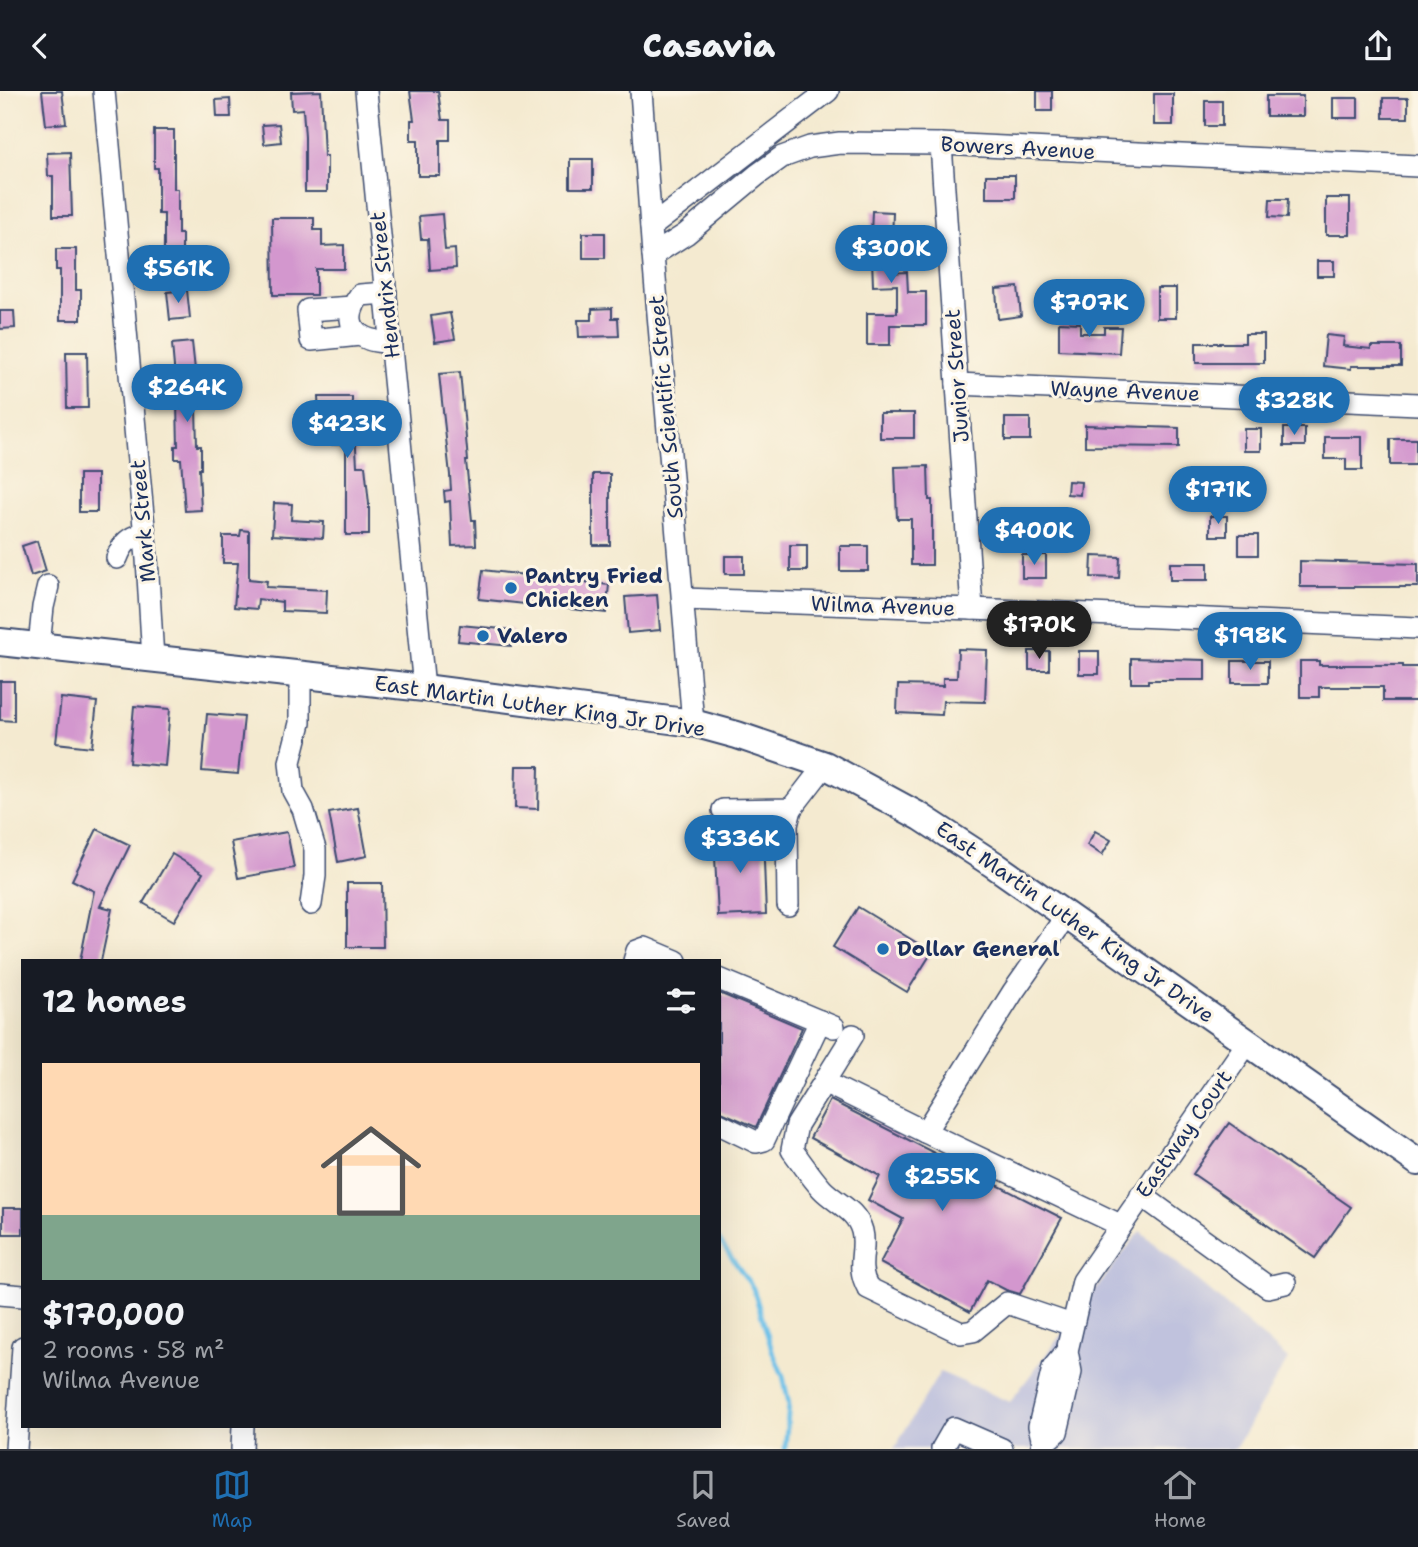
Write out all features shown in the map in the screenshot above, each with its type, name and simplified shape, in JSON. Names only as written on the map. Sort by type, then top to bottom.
[{"type":"main road","name":"East Martin Luther King Jr Drive","points":[[0,642],[424,688],[694,723],[825,765],[921,817],[1067,915],[1418,1162]]},
{"type":"street","name":"Mark Street","points":[[104,91],[153,659]]},
{"type":"street","name":"Hendrix Street","points":[[366,91],[424,688]]},
{"type":"street","name":"South Scientific Street","points":[[641,91],[694,723]]},
{"type":"street","points":[[651,227],[828,91]]},
{"type":"street","name":"Bowers Avenue","points":[[653,255],[686,234],[782,157],[797,151],[839,143],[941,144],[1418,166]]},
{"type":"street","name":"Junior Street","points":[[941,144],[972,609]]},
{"type":"street","points":[[386,293],[360,295],[353,307],[354,329],[374,342],[391,342]]},
{"type":"street","points":[[353,307],[308,310],[311,340],[360,335]]},
{"type":"street","name":"Wayne Avenue","points":[[957,384],[1418,404]]},
{"type":"street","points":[[117,558],[121,546],[129,538],[144,533]]},
{"type":"street","points":[[39,646],[48,586]]},
{"type":"street","name":"Wilma Avenue","points":[[683,599],[1418,628]]},
{"type":"street","points":[[300,675],[300,723],[290,762],[293,791],[307,818],[315,849],[311,904]]},
{"type":"street","points":[[788,905],[787,825],[791,809],[825,765]]},
{"type":"street","points":[[723,810],[791,809]]},
{"type":"street","points":[[925,1132],[1013,992],[1067,915]]},
{"type":"street","points":[[635,959],[637,951],[645,948],[671,959]]},
{"type":"street","points":[[721,980],[836,1027]]},
{"type":"street","points":[[836,1027],[824,1082],[797,1125],[792,1150],[823,1190],[855,1215],[863,1232],[860,1260],[863,1279],[868,1289],[961,1333],[973,1331],[1007,1303],[1072,1325]]},
{"type":"street","points":[[721,1125],[756,1142],[764,1140],[836,1027]]},
{"type":"street","name":"Eastway Court","points":[[1042,1446],[1039,1426],[1053,1409],[1053,1368],[1067,1352],[1083,1281],[1119,1225],[1248,1042]]},
{"type":"street","points":[[824,1082],[1119,1225]]},
{"type":"street","points":[[1141,1195],[1268,1287],[1285,1283]]},
{"type":"street","points":[[0,1294],[21,1296]]},
{"type":"street","points":[[16,1449],[21,1376]]},
{"type":"street","points":[[242,1449],[243,1428]]},
{"type":"street","points":[[942,1449],[954,1428],[1002,1449]]},
{"type":"shaded area","points":[[1140,1231],[1288,1359],[1235,1449],[894,1449],[940,1372],[1010,1402]]},
{"type":"building","points":[[42,91],[62,91],[66,123],[46,125]]},
{"type":"building","points":[[321,91],[324,156],[327,156],[327,192],[305,192],[303,109],[292,110],[291,92]]},
{"type":"building","points":[[410,91],[438,91],[442,120],[450,120],[450,140],[440,140],[440,176],[418,176],[418,140],[411,140],[411,120],[414,120]]},
{"type":"building","points":[[1037,91],[1052,91],[1052,111],[1037,111]]},
{"type":"building","points":[[1154,94],[1173,94],[1173,125],[1154,125]]},
{"type":"building","points":[[1266,96],[1303,96],[1303,116],[1266,116]]},
{"type":"building","points":[[1333,98],[1358,98],[1358,118],[1333,118]]},
{"type":"building","points":[[1383,98],[1408,98],[1408,118],[1383,118]]},
{"type":"building","points":[[230,99],[231,117],[217,117],[216,100]]},
{"type":"building","points":[[1205,101],[1222,101],[1222,126],[1205,126]]},
{"type":"building","points":[[279,124],[281,142],[264,144],[262,125]]},
{"type":"building","points":[[154,130],[174,130],[174,189],[178,189],[178,234],[182,234],[182,257],[164,257],[164,214],[158,214],[158,168],[154,168]]},
{"type":"building","points":[[70,152],[72,216],[53,216],[53,176],[48,176],[47,153]]},
{"type":"building","points":[[570,159],[593,159],[593,188],[570,188]]},
{"type":"building","points":[[986,175],[1015,175],[1015,198],[986,198]]},
{"type":"building","points":[[1326,198],[1350,198],[1350,235],[1326,235]]},
{"type":"building","points":[[1270,199],[1288,199],[1287,218],[1269,217]]},
{"type":"building","points":[[872,211],[893,212],[891,273],[907,272],[908,292],[926,292],[926,325],[890,325],[890,345],[867,345],[867,313],[897,313],[897,285],[873,286],[870,258]]},
{"type":"building","points":[[442,214],[445,250],[455,249],[456,268],[430,270],[428,239],[421,239],[419,216]]},
{"type":"building","points":[[272,218],[314,218],[314,230],[322,230],[322,246],[344,245],[344,269],[316,269],[316,295],[273,295]]},
{"type":"building","points":[[583,233],[605,233],[605,258],[583,258]]},
{"type":"building","points":[[56,249],[76,249],[76,290],[81,290],[81,320],[60,320],[60,270],[56,270]]},
{"type":"building","points":[[1317,261],[1334,261],[1334,276],[1317,276]]},
{"type":"building","points":[[1018,287],[1021,316],[998,319],[996,289]]},
{"type":"building","points":[[1157,288],[1176,288],[1176,318],[1157,318]]},
{"type":"building","points":[[187,290],[190,318],[170,320],[167,292]]},
{"type":"building","points":[[612,308],[612,318],[618,318],[619,336],[579,337],[578,320],[592,320],[592,309]]},
{"type":"building","points":[[0,311],[14,311],[15,328],[0,329]]},
{"type":"building","points":[[450,313],[455,339],[435,342],[431,316]]},
{"type":"building","points":[[1059,322],[1080,323],[1080,333],[1104,333],[1104,327],[1121,327],[1119,353],[1059,350]]},
{"type":"building","points":[[1245,334],[1264,334],[1264,363],[1196,363],[1196,343],[1245,343]]},
{"type":"building","points":[[1326,335],[1344,337],[1343,346],[1371,349],[1371,346],[1401,346],[1401,366],[1351,366],[1351,369],[1323,366]]},
{"type":"building","points":[[192,342],[197,446],[201,446],[201,510],[185,511],[181,459],[175,459],[175,446],[178,446],[177,402],[174,402],[172,344]]},
{"type":"building","points":[[66,352],[87,352],[88,408],[67,408]]},
{"type":"building","points":[[460,372],[466,461],[476,545],[452,546],[450,501],[445,502],[444,491],[451,490],[439,374]]},
{"type":"building","points":[[318,397],[352,397],[352,430],[355,430],[357,466],[365,466],[369,535],[346,535],[346,445],[321,444]]},
{"type":"building","points":[[880,413],[914,413],[914,438],[880,438]]},
{"type":"building","points":[[1005,418],[1030,418],[1030,440],[1005,440]]},
{"type":"building","points":[[1085,425],[1179,428],[1179,447],[1085,446]]},
{"type":"building","points":[[1284,428],[1305,428],[1305,446],[1284,446]]},
{"type":"building","points":[[1244,429],[1261,429],[1261,451],[1244,451]]},
{"type":"building","points":[[1325,437],[1362,437],[1362,470],[1346,470],[1346,459],[1325,459]]},
{"type":"building","points":[[1390,439],[1416,439],[1416,465],[1390,465]]},
{"type":"building","points":[[928,466],[929,500],[932,500],[932,565],[911,565],[911,519],[897,519],[895,467]]},
{"type":"building","points":[[79,474],[97,474],[97,512],[79,512]]},
{"type":"building","points":[[593,474],[610,474],[610,545],[593,545]]},
{"type":"building","points":[[1068,481],[1081,482],[1080,495],[1067,494]]},
{"type":"building","points":[[274,503],[292,504],[291,520],[324,522],[323,538],[272,535]]},
{"type":"building","points":[[1210,516],[1227,516],[1227,536],[1210,536]]},
{"type":"building","points":[[241,530],[249,531],[249,579],[267,581],[266,587],[327,590],[326,613],[282,611],[282,602],[258,599],[257,609],[234,607],[238,563],[223,563],[223,536],[240,536]]},
{"type":"building","points":[[1239,535],[1258,535],[1258,555],[1239,555]]},
{"type":"building","points":[[37,541],[46,571],[31,576],[22,546]]},
{"type":"building","points":[[790,545],[807,545],[807,571],[790,571]]},
{"type":"building","points":[[840,546],[868,546],[868,571],[840,571]]},
{"type":"building","points":[[1022,555],[1046,555],[1046,578],[1022,578]]},
{"type":"building","points":[[725,556],[744,556],[744,574],[725,574]]},
{"type":"building","points":[[1092,556],[1120,557],[1119,578],[1091,577]]},
{"type":"building","points":[[1300,561],[1418,564],[1418,587],[1300,587]]},
{"type":"building","points":[[1170,563],[1208,563],[1208,580],[1170,580]]},
{"type":"building","points":[[483,570],[609,585],[606,613],[479,599]]},
{"type":"building","points":[[657,595],[660,630],[628,633],[625,597]]},
{"type":"building","points":[[460,625],[512,630],[511,646],[458,641]]},
{"type":"building","points":[[958,649],[987,650],[985,702],[943,701],[942,715],[897,713],[898,685],[943,686],[943,678],[957,678]]},
{"type":"building","points":[[1029,651],[1049,651],[1049,670],[1029,670]]},
{"type":"building","points":[[1079,651],[1099,651],[1099,674],[1079,674]]},
{"type":"building","points":[[1131,658],[1205,660],[1205,680],[1148,680],[1148,683],[1131,683]]},
{"type":"building","points":[[1232,661],[1268,661],[1268,683],[1232,683]]},
{"type":"building","points":[[1300,661],[1319,661],[1319,665],[1418,667],[1418,701],[1383,701],[1383,687],[1319,687],[1319,697],[1300,697]]},
{"type":"building","points":[[0,681],[14,681],[14,721],[0,720]]},
{"type":"building","points":[[61,698],[97,702],[92,747],[56,743]]},
{"type":"building","points":[[134,706],[170,709],[165,766],[129,763]]},
{"type":"building","points":[[207,714],[244,717],[238,774],[202,771]]},
{"type":"building","points":[[516,766],[539,766],[538,809],[515,808]]},
{"type":"building","points":[[358,808],[367,856],[338,862],[329,813]]},
{"type":"building","points":[[97,829],[130,845],[100,906],[112,909],[101,959],[80,959],[94,891],[72,880]]},
{"type":"building","points":[[1095,831],[1111,840],[1102,855],[1087,845]]},
{"type":"building","points":[[287,832],[294,868],[238,878],[231,842]]},
{"type":"building","points":[[763,835],[766,914],[718,916],[714,837]]},
{"type":"building","points":[[172,854],[203,873],[174,921],[143,903]]},
{"type":"building","points":[[347,883],[382,883],[383,947],[347,947]]},
{"type":"building","points":[[858,907],[932,952],[907,992],[833,947]]},
{"type":"building","points":[[721,994],[802,1028],[756,1127],[721,1112]]},
{"type":"building","points":[[830,1100],[1062,1218],[1020,1294],[987,1280],[970,1312],[880,1263],[903,1219],[868,1200],[880,1176],[810,1138]]},
{"type":"building","points":[[1229,1123],[1351,1207],[1315,1258],[1193,1174]]},
{"type":"building","points":[[3,1208],[21,1208],[21,1234],[3,1234]]},
{"type":"waterway","points":[[721,1243],[753,1288],[783,1376],[789,1404],[785,1449]]},
{"type":"place","name":"Pantry Fried Chicken","points":[[511,588]]},
{"type":"place","name":"Valero","points":[[483,636]]},
{"type":"place","name":"Dollar General","points":[[883,949]]}]
